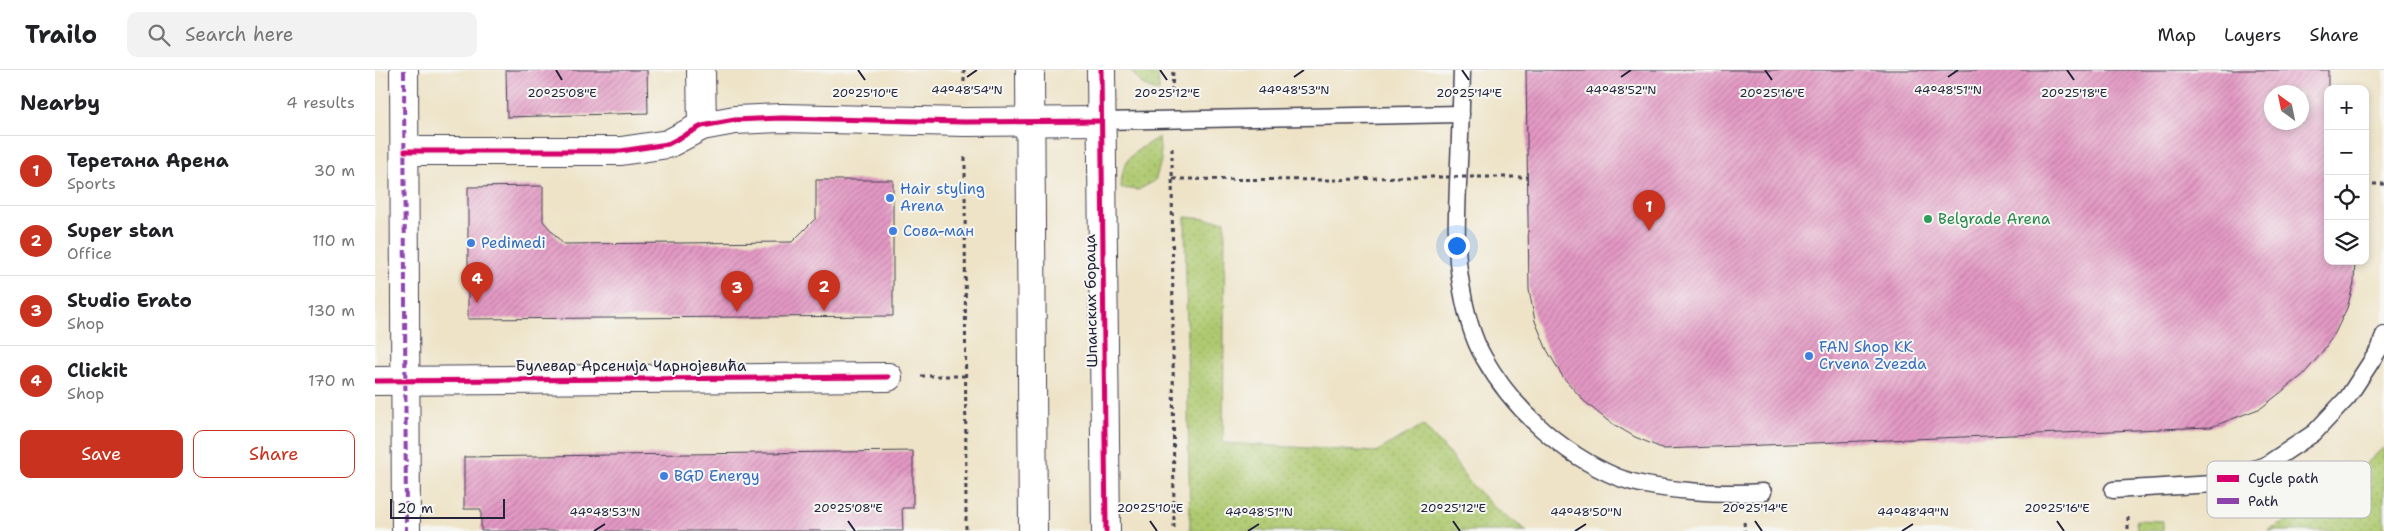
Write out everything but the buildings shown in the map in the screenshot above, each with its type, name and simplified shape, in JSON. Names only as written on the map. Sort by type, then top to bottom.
[{"type":"street","points":[[404,70],[406,531]]},
{"type":"street","points":[[701,70],[702,126]]},
{"type":"street","points":[[1030,70],[1033,531]]},
{"type":"street","name":"Шпанских бораца","points":[[1101,70],[1106,531]]},
{"type":"street","points":[[405,151],[621,151],[668,144],[702,126],[719,121],[782,118],[965,122],[1102,121]]},
{"type":"street","name":"Булевар Арсенија Чарнојевића","points":[[375,381],[887,377]]},
{"type":"lane","points":[[1461,70],[1456,235],[1459,277],[1467,317],[1479,348],[1505,391],[1553,438],[1580,458],[1618,477],[1664,488],[1744,494],[1763,492]]},
{"type":"lane","points":[[1102,121],[1461,114]]},
{"type":"lane","points":[[2272,461],[2314,432],[2348,397],[2379,348],[2384,335]]},
{"type":"lane","points":[[2113,490],[2207,484]]},
{"type":"path","points":[[964,70],[966,531]]},
{"type":"path","points":[[1173,70],[1171,119],[1173,179],[1174,531]]},
{"type":"path","points":[[1173,179],[1336,180],[1398,177],[1527,177]]},
{"type":"path","points":[[2369,184],[2384,184]]},
{"type":"path","points":[[887,377],[965,376]]},
{"type":"green space","points":[[1130,70],[1158,70],[1159,92],[1144,86]]},
{"type":"green space","points":[[1159,137],[1161,161],[1155,181],[1138,190],[1121,188],[1124,169],[1131,156]]},
{"type":"green space","points":[[1185,217],[1225,221],[1223,443],[1376,452],[1423,425],[1447,451],[1470,483],[1495,508],[1527,531],[1190,531]]},
{"type":"green space","points":[[2384,447],[2384,531],[2267,531],[2292,518],[2371,518],[2371,461],[2369,461]]},
{"type":"green space","points":[[2136,520],[2163,521],[2163,531],[2137,531]]},
{"type":"marked path","points":[[404,70],[406,531]]},
{"type":"cycle path","points":[[1101,70],[1106,531]]},
{"type":"cycle path","points":[[405,151],[621,151],[668,144],[702,126],[735,120],[782,118],[965,122],[1102,121]]},
{"type":"cycle path","points":[[375,381],[888,377]]},
{"type":"place","name":"Hair styling Arena","points":[[890,198]]},
{"type":"place","name":"Belgrade Arena","points":[[1928,219]]},
{"type":"place","name":"Сова-ман","points":[[893,231]]},
{"type":"place","name":"Теретана Арена","points":[[1649,231]]},
{"type":"place","name":"Pedimedi","points":[[471,243]]},
{"type":"place","name":"Clickit","points":[[477,303]]},
{"type":"place","name":"Super stan","points":[[824,311]]},
{"type":"place","name":"Studio Erato","points":[[737,312]]},
{"type":"place","name":"FAN Shop KK Crvena Zvezda","points":[[1809,356]]},
{"type":"place","name":"BGD Energy","points":[[664,476]]}]
